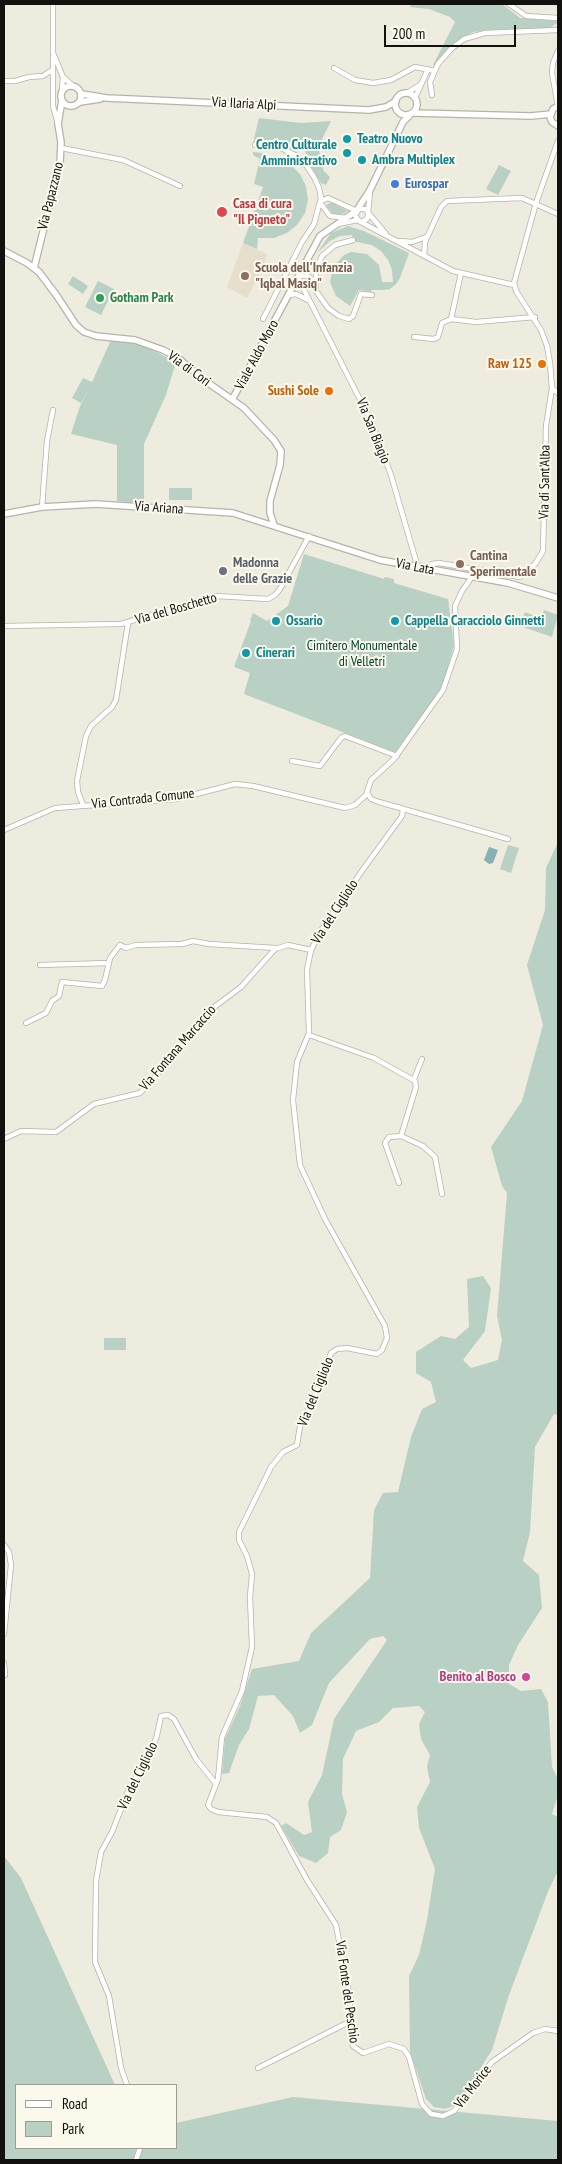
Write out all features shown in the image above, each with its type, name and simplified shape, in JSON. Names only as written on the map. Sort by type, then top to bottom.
[{"type":"street","name":"Via Papazzano","points":[[34,268],[60,162],[61,148],[54,108],[52,70],[54,4]]},
{"type":"street","points":[[509,4],[526,16],[558,18]]},
{"type":"street","points":[[432,95],[430,86],[435,71],[452,47],[474,35],[558,30]]},
{"type":"street","points":[[556,125],[551,120],[553,109],[558,106],[552,70],[558,51]]},
{"type":"street","name":"Via Papazzano","points":[[53,53],[63,76],[72,85]]},
{"type":"street","points":[[334,68],[356,80],[373,84],[391,80],[414,67],[435,71]]},
{"type":"street","points":[[428,69],[416,99],[417,107],[403,122],[370,190],[355,215],[358,221],[461,274],[514,286],[536,203],[558,141]]},
{"type":"street","points":[[4,81],[15,82],[29,77],[43,76],[52,70]]},
{"type":"street","name":"Via Papazzano","points":[[62,92],[63,76]]},
{"type":"street","points":[[382,109],[396,101],[400,95],[421,84]]},
{"type":"street","points":[[61,115],[80,102],[82,94],[78,88],[72,85],[66,87],[62,92],[62,100],[68,106],[74,106]]},
{"type":"street","points":[[407,93],[416,99],[422,107],[433,112]]},
{"type":"street","name":"Via Ilaria Alpi","points":[[82,94],[107,98],[312,108],[382,109],[400,113]]},
{"type":"street","name":"Via Ilaria Alpi","points":[[80,102],[107,98]]},
{"type":"street","name":"Via Papazzano","points":[[58,124],[62,100]]},
{"type":"street","points":[[396,101],[396,107],[403,122]]},
{"type":"street","points":[[400,113],[433,112],[532,116],[551,114]]},
{"type":"street","points":[[532,116],[556,125]]},
{"type":"street","points":[[255,145],[281,148],[300,158],[308,167],[317,183],[320,202],[330,216],[346,218]]},
{"type":"street","points":[[61,148],[123,160],[180,186]]},
{"type":"street","points":[[337,224],[366,220],[370,190]]},
{"type":"street","points":[[320,202],[328,198],[357,211]]},
{"type":"street","points":[[424,256],[424,245],[427,237],[442,205],[448,200],[520,198],[536,203],[558,214]]},
{"type":"street","name":"Viale Aldo Moro","points":[[263,318],[316,220],[320,202]]},
{"type":"street","points":[[310,230],[320,236],[364,208],[388,237]]},
{"type":"street","name":"Viale Aldo Moro","points":[[233,398],[320,236]]},
{"type":"street","points":[[394,240],[410,242],[427,237]]},
{"type":"street","points":[[305,238],[316,244]]},
{"type":"street","points":[[353,240],[342,242],[328,250],[320,260],[316,269],[315,282],[317,293],[325,306],[334,313],[348,319],[353,316],[361,294],[372,296]]},
{"type":"street","name":"Via di Cori","points":[[4,251],[34,268],[58,296],[76,325],[84,332],[96,336],[135,340],[163,350],[177,357],[204,380],[233,398],[274,440],[280,449],[280,465],[270,503],[270,515],[274,525]]},
{"type":"street","points":[[307,261],[316,269]]},
{"type":"street","points":[[451,318],[461,274]]},
{"type":"street","points":[[298,277],[308,276],[315,282]]},
{"type":"street","name":"Via San Biagio","points":[[298,277],[309,302],[372,422],[391,475],[418,568]]},
{"type":"street","name":"Via di Sant'Alba","points":[[428,569],[432,564],[439,564],[515,577],[522,576],[538,560],[544,545],[545,432],[552,388],[548,350],[535,317],[514,286]]},
{"type":"street","points":[[289,295],[296,294],[309,302]]},
{"type":"street","name":"Viale Aldo Moro","points":[[270,304],[281,310]]},
{"type":"street","points":[[414,337],[436,339],[443,322],[451,318],[476,322],[535,317]]},
{"type":"street","points":[[552,388],[558,393]]},
{"type":"street","points":[[42,507],[47,437],[53,410]]},
{"type":"street","name":"Via Ariana","points":[[4,514],[42,507],[101,504],[230,513],[274,525]]},
{"type":"street","name":"Via Lata","points":[[274,525],[372,557],[418,568],[522,587],[558,598]]},
{"type":"street","name":"Via del Boschetto","points":[[4,626],[75,626],[128,623],[219,595],[259,600],[272,597],[282,587],[309,536]]},
{"type":"street","points":[[472,577],[460,593],[455,606],[457,647],[444,689],[397,756],[371,780],[367,794],[377,802],[508,840]]},
{"type":"street","name":"Via del Boschetto","points":[[83,805],[77,782],[86,738],[91,726],[116,702],[128,623]]},
{"type":"street","points":[[292,761],[320,766],[340,739],[345,736],[397,756]]},
{"type":"street","name":"Via Contrada Comune","points":[[4,830],[51,809],[180,798],[238,784],[345,808],[354,805],[367,794]]},
{"type":"street","name":"Via del Cigliolo","points":[[216,1784],[221,1741],[243,1689],[252,1641],[250,1599],[252,1574],[239,1540],[239,1532],[271,1467],[282,1454],[298,1444],[300,1426],[314,1400],[331,1353],[337,1349],[347,1348],[377,1354],[382,1350],[387,1338],[384,1325],[324,1216],[300,1164],[293,1112],[297,1059],[309,1035],[307,970],[311,950],[322,930],[367,863],[402,816],[403,810],[399,807]]},
{"type":"street","points":[[26,1023],[46,1013],[52,1001],[59,996],[62,982],[103,985],[113,953],[121,945],[127,948],[138,945],[182,944],[194,941],[209,944],[276,948],[288,945],[311,950]]},
{"type":"street","name":"Via Fontana Marcaccio","points":[[4,1139],[21,1131],[56,1132],[94,1104],[140,1093],[174,1056],[209,1011],[241,987],[276,948]]},
{"type":"street","points":[[40,965],[109,963]]},
{"type":"street","points":[[309,1035],[372,1057],[414,1080]]},
{"type":"street","points":[[401,1136],[416,1086],[414,1080],[422,1060]]},
{"type":"street","points":[[399,1183],[384,1143],[389,1137],[401,1136],[423,1146],[435,1157],[442,1194]]},
{"type":"street","points":[[4,1545],[9,1552],[11,1565],[4,1634]]},
{"type":"street","points":[[4,1664],[5,1675]]},
{"type":"street","name":"Via del Cigliolo","points":[[127,2084],[121,2068],[109,1996],[95,1962],[96,1881],[101,1852],[112,1832],[129,1789],[151,1753],[161,1716],[168,1715],[174,1719],[196,1759],[216,1784]]},
{"type":"street","name":"Via Fonte del Peschio","points":[[216,1784],[208,1803],[210,1808],[218,1812],[267,1817],[274,1821],[308,1882],[335,1922],[349,1991],[352,2045],[357,2050],[364,2052],[391,2044],[404,2049],[422,2104],[431,2114],[439,2116]]},
{"type":"street","points":[[258,2068],[351,2021]]},
{"type":"street","name":"Via Morice","points":[[439,2116],[446,2116],[456,2109],[499,2056],[537,2031],[548,2029],[558,2031]]},
{"type":"shaded area","name":"Scuola dell'Infanzia \"Iqbal Masiq\"","points":[[243,243],[267,254],[264,266],[247,298],[227,287]]},
{"type":"green space","points":[[411,4],[502,4],[520,18],[557,21],[557,23],[550,28],[473,32],[448,48],[436,66],[433,65],[455,22],[450,17],[429,9],[410,7]]},
{"type":"green space","points":[[259,118],[301,123],[331,121],[319,148],[320,157],[318,158],[324,171],[330,177],[326,185],[321,183],[307,160],[305,149],[299,146],[291,149],[277,143],[253,143]]},
{"type":"green space","points":[[253,152],[263,153],[263,157],[277,159],[290,164],[300,174],[306,186],[308,200],[305,213],[297,225],[287,233],[274,238],[258,238],[257,249],[243,243],[263,187],[254,184],[260,159],[253,155]]},
{"type":"green space","points":[[499,165],[511,171],[498,195],[486,189]]},
{"type":"green space","points":[[330,203],[348,211],[342,214],[333,214],[326,205]]},
{"type":"green space","points":[[348,226],[364,231],[409,253],[396,284],[390,289],[372,290],[371,292],[359,290],[350,306],[336,296],[330,282],[333,267],[344,255],[351,252],[367,254],[379,265],[382,282],[393,282],[392,270],[388,260],[381,251],[372,245],[353,241],[352,235],[340,236],[330,241],[317,253],[331,233]]},
{"type":"green space","name":"Gotham Park","points":[[73,276],[88,286],[83,294],[68,284]]},
{"type":"green space","name":"Gotham Park","points":[[98,281],[114,289],[101,315],[85,307]]},
{"type":"green space","points":[[111,340],[130,341],[176,362],[166,395],[144,444],[144,504],[117,501],[117,445],[71,434],[80,406],[90,387],[81,403],[72,398],[83,378],[92,382]]},
{"type":"green space","points":[[169,488],[192,488],[192,500],[169,500]]},
{"type":"green space","name":"Cimitero Monumentale di Velletri","points":[[304,554],[384,579],[385,577],[394,579],[394,583],[448,599],[454,645],[445,679],[441,690],[397,753],[244,694],[250,673],[234,667],[253,613],[267,621],[288,606]]},
{"type":"green space","points":[[544,610],[558,615],[552,637],[520,626],[525,612],[541,618]]},
{"type":"green space","points":[[558,842],[558,1415],[554,1414],[535,1447],[530,1532],[523,1561],[539,1575],[542,1608],[518,1645],[509,1665],[509,1684],[521,1691],[541,1689],[548,1702],[552,1767],[558,1779],[558,1795],[552,1814],[558,1817],[558,1871],[549,1889],[509,1995],[492,2050],[457,2105],[445,2109],[434,2107],[426,2099],[410,2052],[409,1976],[419,1955],[435,1869],[419,1828],[417,1807],[430,1782],[427,1767],[430,1755],[421,1739],[419,1724],[425,1712],[419,1706],[393,1708],[379,1722],[356,1731],[343,1759],[342,1794],[347,1812],[341,1830],[330,1837],[328,1853],[316,1863],[299,1856],[281,1826],[286,1823],[304,1835],[312,1832],[308,1802],[322,1775],[334,1719],[387,1640],[383,1636],[370,1639],[329,1683],[312,1725],[300,1733],[293,1716],[274,1695],[258,1696],[249,1729],[239,1745],[229,1773],[222,1774],[225,1739],[240,1706],[252,1669],[299,1661],[311,1633],[370,1578],[374,1510],[383,1493],[398,1492],[411,1437],[422,1409],[436,1402],[431,1382],[416,1373],[416,1352],[441,1336],[455,1339],[469,1327],[467,1279],[483,1276],[491,1288],[485,1331],[463,1360],[471,1368],[498,1360],[502,1340],[497,1316],[507,1193],[502,1186],[491,1147],[522,1101],[543,1025],[527,965],[545,910],[546,868]]},
{"type":"green space","points":[[508,845],[519,848],[511,873],[500,869]]},
{"type":"green space","points":[[104,1338],[126,1338],[126,1350],[104,1350]]},
{"type":"green space","points":[[4,1856],[21,1878],[115,2084],[15,2084],[15,2149],[178,2149],[178,2123],[293,2097],[558,2121],[558,2160],[4,2160]]},
{"type":"water","points":[[489,847],[498,850],[493,863],[489,864],[484,860]]},
{"type":"place","name":"Teatro Nuovo","points":[[347,139]]},
{"type":"place","name":"Centro Culturale Amministrativo","points":[[347,153]]},
{"type":"place","name":"Ambra Multiplex","points":[[362,160]]},
{"type":"place","name":"Eurospar","points":[[395,184]]},
{"type":"place","name":"Casa di cura \"Il Pigneto\"","points":[[222,212]]},
{"type":"place","name":"Scuola dell'Infanzia \"Iqbal Masiq\"","points":[[245,276]]},
{"type":"place","name":"Gotham Park","points":[[100,298]]},
{"type":"place","name":"Raw 125","points":[[542,364]]},
{"type":"place","name":"Sushi Sole","points":[[329,391]]},
{"type":"place","name":"Cantina Sperimentale","points":[[460,564]]},
{"type":"place","name":"Madonna delle Grazie","points":[[223,571]]},
{"type":"place","name":"Ossario","points":[[276,621]]},
{"type":"place","name":"Cappella Caracciolo Ginnetti","points":[[395,621]]},
{"type":"place","name":"Cinerari","points":[[246,653]]},
{"type":"place","name":"Benito al Bosco","points":[[526,1677]]}]
